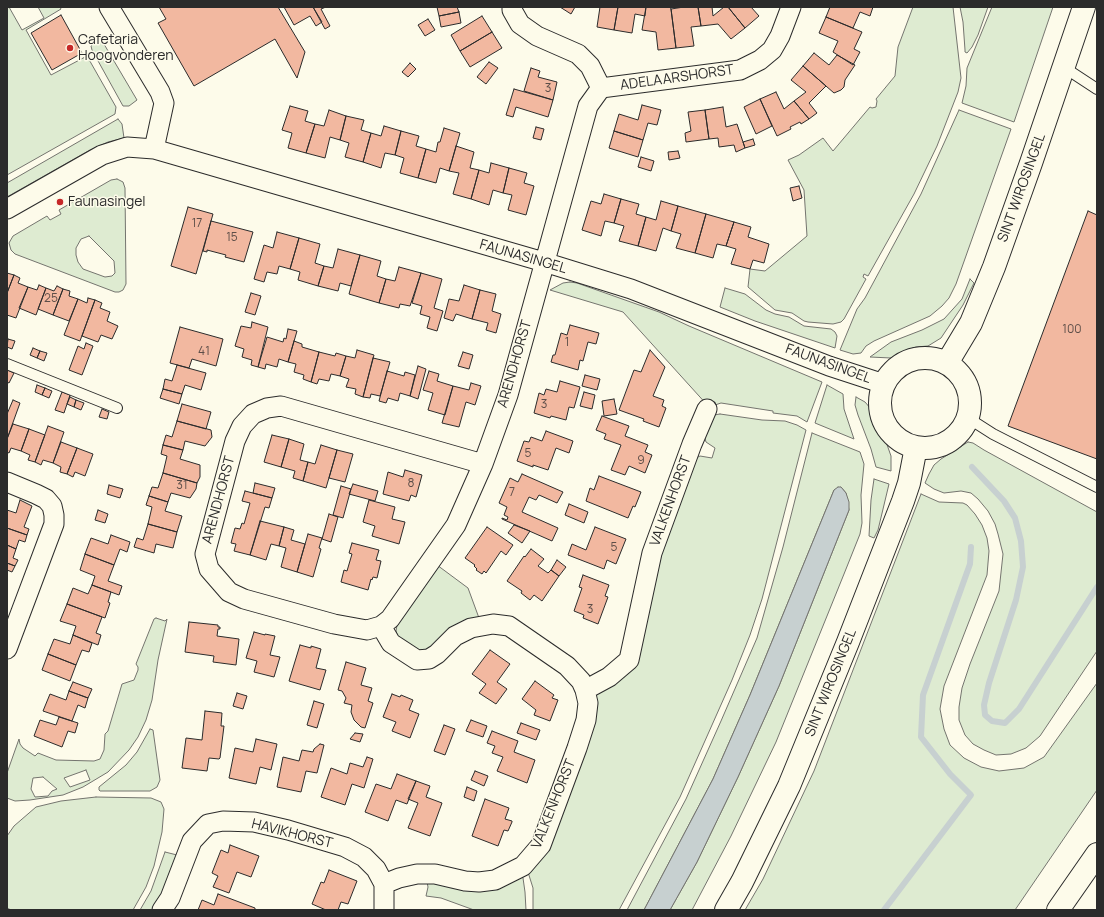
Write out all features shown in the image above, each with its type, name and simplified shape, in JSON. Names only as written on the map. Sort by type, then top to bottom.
[{"type":"main road","name":"SINT WIROSINGEL","points":[[947,363],[971,323],[982,298],[1065,68],[1084,7]]},
{"type":"main road","points":[[918,358],[933,358],[947,363],[958,371],[965,381],[970,393],[971,406],[968,418],[962,430],[953,439],[942,445],[929,448],[916,447],[904,443],[893,434],[885,424],[881,411],[880,397],[884,384],[892,372],[904,363],[918,358]]},
{"type":"main road","name":"SINT WIROSINGEL","points":[[726,910],[742,882],[789,786],[904,501],[916,447]]},
{"type":"main road","points":[[1058,910],[1097,854]]},
{"type":"street","points":[[109,7],[160,92],[164,103],[154,149]]},
{"type":"street","name":"ADELAARSHORST","points":[[512,7],[520,24],[537,36],[578,54],[590,66],[602,88]]},
{"type":"street","name":"ADELAARSHORST","points":[[544,262],[588,106],[602,88],[740,70],[760,60],[772,50],[780,36],[791,7]]},
{"type":"street","name":"FAUNASINGEL","points":[[7,209],[102,155],[126,148],[154,149],[544,262],[631,289],[829,366],[884,384]]},
{"type":"street","name":"ARENDHORST","points":[[483,464],[281,406],[267,408],[253,414],[242,426],[235,441],[205,554],[209,569],[229,592],[244,599],[334,624],[368,630],[380,626],[390,619],[456,525],[483,464],[508,395],[544,262]]},
{"type":"street","name":"VALKENHORST","points":[[585,690],[609,677],[629,660],[652,553],[692,444],[707,409]]},
{"type":"street","points":[[7,482],[46,499],[52,506],[54,515],[54,524],[7,649]]},
{"type":"street","name":"VALKENHORST","points":[[380,626],[391,644],[417,660],[429,658],[437,654],[455,636],[471,628],[493,624],[509,626],[567,666],[582,681],[588,703],[586,720],[577,748],[541,845],[522,866],[495,880],[479,882],[465,881],[435,874],[417,874],[399,878],[384,884]]},
{"type":"street","name":"HAVIKHORST","points":[[162,910],[170,898],[192,841],[208,824],[223,821],[254,822],[288,830],[345,847],[364,857],[376,869],[384,884]]},
{"type":"street","points":[[384,884],[384,910]]},
{"type":"lane","points":[[1065,68],[1097,89]]},
{"type":"lane","points":[[7,364],[117,408]]},
{"type":"lane","points":[[968,418],[993,434],[1097,487]]},
{"type":"green space","points":[[7,7],[9,7],[22,30],[44,18],[38,7],[60,7],[61,9],[26,30],[51,75],[87,56],[116,107],[115,114],[7,175]]},
{"type":"green space","points":[[913,7],[953,7],[961,78],[958,92],[937,146],[914,194],[868,276],[864,274],[863,277],[866,279],[844,319],[841,322],[833,324],[808,322],[792,313],[775,310],[748,287],[750,269],[765,271],[807,236],[804,190],[788,160],[799,155],[823,138],[833,151],[870,107],[876,107],[876,99],[895,76],[898,47]]},
{"type":"green space","points":[[960,7],[988,7],[978,35],[967,53],[965,52],[963,22]]},
{"type":"green space","points":[[992,7],[1053,7],[1014,122],[962,103],[966,86],[967,68]]},
{"type":"green space","points":[[101,39],[137,100],[129,106],[123,106],[92,50],[91,46]]},
{"type":"green space","points":[[959,110],[1011,129],[956,284],[949,298],[930,316],[874,341],[866,346],[861,353],[853,354],[840,350],[857,309],[865,298],[921,194]]},
{"type":"green space","points":[[118,119],[122,124],[124,138],[108,142],[90,150],[7,197],[7,183]]},
{"type":"green space","points":[[117,179],[123,182],[125,188],[126,284],[123,290],[115,292],[15,254],[11,250],[9,243],[13,236],[47,216],[50,220],[61,214],[59,210],[111,180]],"holes":[[[89,236],[114,261],[115,273],[112,276],[105,277],[83,269],[78,262],[76,248],[81,239]]]},
{"type":"green space","points":[[970,279],[974,283],[963,305],[941,338],[928,346],[916,347],[891,358],[870,357],[891,342],[922,330],[944,319],[962,299]]},
{"type":"green space","points":[[563,283],[577,283],[659,312],[822,382],[807,422],[797,416],[721,403],[709,407],[623,312],[550,290]]},
{"type":"green space","points":[[725,288],[745,294],[766,310],[775,314],[789,317],[804,326],[831,329],[837,336],[835,348],[755,321],[720,307]]},
{"type":"green space","points":[[827,385],[843,394],[844,409],[854,439],[815,423]]},
{"type":"green space","points":[[856,397],[865,402],[871,409],[874,420],[885,439],[891,456],[891,471],[876,467],[855,405]]},
{"type":"green space","points":[[720,414],[762,420],[785,421],[806,430],[762,599],[750,635],[732,680],[680,797],[619,910],[533,910],[533,888],[527,869],[595,697],[613,681],[646,596],[694,461],[700,456],[712,458],[715,448],[706,442],[704,435],[714,415]]},
{"type":"green space","points":[[812,433],[860,452],[864,464],[861,495],[862,523],[860,534],[776,742],[731,836],[692,910],[670,910],[697,862],[738,777],[779,686],[849,510],[846,493],[841,487],[834,490],[750,695],[713,779],[644,910],[627,910],[686,799],[757,638],[783,547]]},
{"type":"green space","points":[[968,442],[973,443],[1097,512],[1097,651],[1040,736],[1026,748],[1011,754],[996,755],[973,744],[965,735],[959,720],[959,707],[962,688],[999,591],[1003,554],[995,524],[988,511],[971,493],[961,491],[944,493],[925,483],[934,465]]},
{"type":"green space","points":[[874,479],[889,484],[878,530],[874,538],[869,536]]},
{"type":"green space","points":[[921,494],[939,502],[963,503],[967,505],[982,525],[987,538],[989,551],[987,575],[944,686],[940,709],[944,729],[950,745],[964,758],[981,767],[999,771],[1024,768],[1044,757],[1097,683],[1097,790],[1015,910],[745,910],[763,879],[814,771]]},
{"type":"green space","points":[[437,565],[468,588],[479,618],[431,648],[425,651],[416,650],[398,637],[396,631],[397,625]]},
{"type":"green space","points":[[156,618],[165,621],[167,619],[158,660],[152,700],[146,720],[138,737],[129,750],[108,772],[83,787],[63,795],[15,801],[7,798],[7,773],[19,739],[23,748],[35,756],[38,753],[56,760],[94,761],[100,759],[104,750],[105,734],[108,731],[122,684],[134,680],[138,670],[136,664],[154,619]],"holes":[[[86,770],[90,780],[70,787],[64,778]],[[43,777],[57,789],[52,791],[48,796],[35,797],[31,789],[33,778]]]},
{"type":"green space","points":[[150,729],[153,730],[160,780],[157,787],[150,791],[100,791],[99,787],[126,765],[137,752]]},
{"type":"green space","points":[[96,797],[151,798],[161,802],[164,809],[162,832],[154,866],[146,887],[133,910],[11,910],[7,908],[7,836],[14,826],[36,807],[61,801]]},
{"type":"green space","points":[[165,852],[181,856],[153,910],[140,910],[151,891]]},
{"type":"green space","points":[[521,874],[525,892],[526,910],[474,910],[441,898],[426,896],[428,887],[426,877]]},
{"type":"shaded area","points":[[841,487],[846,493],[849,502],[849,510],[779,686],[738,777],[697,862],[670,910],[644,910],[713,779],[750,695],[834,490]]},
{"type":"building","points":[[159,7],[278,7],[305,52],[297,78],[275,39],[194,86],[158,23],[166,19]]},
{"type":"building","points":[[284,7],[313,7],[322,22],[316,26],[310,16],[294,25]]},
{"type":"building","points":[[313,7],[326,7],[321,9],[330,26],[325,29]]},
{"type":"building","points":[[437,7],[457,7],[459,12],[439,16]]},
{"type":"building","points":[[560,7],[575,7],[571,14]]},
{"type":"building","points":[[600,7],[618,7],[614,30],[597,27]]},
{"type":"building","points":[[618,7],[646,7],[645,16],[635,14],[632,33],[614,30]]},
{"type":"building","points":[[646,7],[670,7],[676,48],[658,50],[656,32],[642,30]]},
{"type":"building","points":[[698,7],[701,26],[691,27],[694,46],[676,48],[671,9]]},
{"type":"building","points":[[698,7],[712,7],[713,16],[724,7],[728,7],[745,28],[731,39],[718,24],[701,26]]},
{"type":"building","points":[[728,7],[751,7],[759,16],[745,28]]},
{"type":"building","points":[[830,7],[873,7],[870,16],[860,12],[853,28],[826,17]]},
{"type":"building","points":[[459,12],[461,23],[441,27],[439,16]]},
{"type":"building","points":[[61,15],[82,53],[52,70],[31,33]]},
{"type":"building","points":[[482,16],[492,32],[460,51],[451,35]]},
{"type":"building","points":[[826,17],[862,32],[854,49],[860,52],[853,65],[833,52],[838,41],[819,33]]},
{"type":"building","points":[[428,19],[435,30],[425,36],[418,25]]},
{"type":"building","points":[[492,32],[502,48],[470,67],[460,51]]},
{"type":"building","points":[[814,53],[829,65],[837,55],[855,65],[845,80],[844,87],[841,90],[834,93],[803,66]]},
{"type":"building","points":[[489,62],[498,68],[486,84],[477,77]]},
{"type":"building","points":[[410,63],[416,69],[408,77],[402,72]]},
{"type":"building","points":[[803,66],[826,86],[809,103],[817,113],[809,119],[794,101],[806,92],[791,80]]},
{"type":"building","points":[[531,68],[540,71],[538,77],[557,82],[553,100],[524,91]]},
{"type":"building","points":[[514,89],[553,100],[548,117],[516,107],[513,117],[506,115]]},
{"type":"building","points":[[776,92],[784,109],[794,101],[809,119],[801,124],[800,122],[790,127],[791,129],[777,136],[760,99]]},
{"type":"building","points":[[760,99],[772,126],[756,134],[744,107]]},
{"type":"building","points":[[642,105],[661,110],[657,125],[648,123],[643,140],[614,131],[619,114],[638,120]]},
{"type":"building","points":[[290,106],[308,111],[305,121],[315,124],[306,153],[288,148],[292,133],[282,130]]},
{"type":"building","points":[[723,107],[726,127],[737,124],[745,148],[736,152],[734,145],[719,147],[718,138],[709,139],[705,110]]},
{"type":"building","points":[[329,110],[346,116],[340,140],[330,137],[325,158],[306,153],[315,124],[324,126]]},
{"type":"building","points":[[705,110],[709,139],[686,142],[685,133],[691,131],[688,112]]},
{"type":"building","points":[[346,116],[364,120],[361,130],[371,133],[363,162],[345,157],[349,143],[340,140]]},
{"type":"building","points":[[384,126],[401,131],[395,155],[385,153],[381,168],[363,162],[371,133],[381,136]]},
{"type":"building","points":[[536,127],[544,129],[541,140],[533,138]]},
{"type":"building","points":[[444,128],[460,133],[449,171],[440,168],[436,183],[418,178],[426,149],[436,152],[438,142],[440,142]]},
{"type":"building","points":[[401,131],[419,136],[416,146],[426,149],[418,178],[400,173],[404,158],[395,155]]},
{"type":"building","points":[[614,131],[643,140],[638,157],[609,148]]},
{"type":"building","points":[[753,139],[755,145],[745,148],[743,142]]},
{"type":"building","points":[[456,146],[474,152],[470,168],[479,170],[471,199],[453,194],[459,173],[449,171]]},
{"type":"building","points":[[678,151],[680,158],[669,160],[668,152]]},
{"type":"building","points":[[641,157],[654,161],[651,171],[638,167]]},
{"type":"building","points":[[491,163],[509,168],[503,193],[493,190],[489,205],[471,199],[479,170],[489,173]]},
{"type":"building","points":[[509,168],[527,173],[524,183],[534,186],[526,215],[508,210],[512,195],[503,193]]},
{"type":"building","points":[[799,186],[802,198],[793,201],[790,188]]},
{"type":"building","points":[[604,194],[621,199],[614,223],[605,221],[601,236],[582,230],[591,201],[601,204]]},
{"type":"building","points":[[621,199],[639,204],[636,214],[646,217],[638,246],[619,241],[624,226],[614,223]]},
{"type":"building","points":[[661,201],[678,206],[671,231],[663,228],[656,251],[638,246],[646,217],[656,220]]},
{"type":"building","points":[[678,206],[706,214],[695,253],[676,248],[681,234],[671,231]]},
{"type":"building","points":[[188,207],[213,214],[196,274],[171,266]]},
{"type":"building","points":[[1088,211],[1097,215],[1097,459],[1008,426]]},
{"type":"building","points":[[706,214],[734,222],[726,246],[717,244],[713,258],[695,253]]},
{"type":"building","points":[[211,221],[253,232],[244,262],[225,257],[226,255],[207,250],[207,252],[203,251]]},
{"type":"building","points":[[734,222],[751,227],[748,237],[769,244],[764,263],[753,260],[750,269],[731,264],[736,249],[726,246]]},
{"type":"building","points":[[277,232],[299,238],[290,269],[279,266],[277,274],[267,272],[264,282],[254,279],[264,245],[273,248]]},
{"type":"building","points":[[299,238],[320,244],[315,263],[324,266],[318,286],[298,280],[300,272],[290,269]]},
{"type":"building","points":[[338,249],[360,255],[351,286],[340,283],[338,291],[318,286],[324,266],[333,268]]},
{"type":"building","points":[[360,255],[381,261],[377,276],[386,279],[379,303],[349,294]]},
{"type":"building","points":[[399,267],[421,273],[410,306],[400,304],[399,308],[379,303],[386,279],[395,281]]},
{"type":"building","points":[[7,273],[14,275],[7,293]]},
{"type":"building","points":[[421,273],[442,279],[434,308],[443,311],[437,331],[427,328],[430,317],[420,314],[422,306],[412,303]]},
{"type":"building","points":[[14,275],[20,278],[18,283],[28,287],[16,318],[7,315],[7,293]]},
{"type":"building","points":[[39,285],[46,288],[36,315],[19,308],[28,287],[37,290]]},
{"type":"building","points":[[464,285],[480,290],[472,319],[456,314],[453,321],[444,318],[449,299],[459,301]]},
{"type":"building","points":[[57,286],[63,289],[53,315],[38,309],[46,288],[54,291]]},
{"type":"building","points":[[63,289],[70,291],[69,296],[78,299],[69,321],[53,315]]},
{"type":"building","points":[[480,290],[496,294],[492,311],[501,314],[496,333],[486,330],[488,323],[472,319]]},
{"type":"building","points":[[251,293],[261,296],[255,315],[245,312]]},
{"type":"building","points":[[88,298],[95,300],[80,341],[64,335],[78,299],[87,303]]},
{"type":"building","points":[[95,300],[102,303],[100,308],[110,312],[107,321],[118,326],[112,339],[101,335],[98,342],[82,336]]},
{"type":"building","points":[[252,322],[268,327],[258,367],[251,365],[252,360],[242,357],[244,349],[235,346],[241,326],[251,328]]},
{"type":"building","points":[[570,325],[599,333],[596,344],[588,342],[583,361],[580,360],[578,370],[551,362],[553,355],[555,355],[561,333],[567,335]]},
{"type":"building","points":[[180,327],[223,339],[216,366],[192,359],[189,368],[170,363]]},
{"type":"building","points":[[288,329],[297,331],[288,362],[279,359],[277,367],[266,364],[265,369],[258,367],[267,337],[283,342],[284,338],[286,339]]},
{"type":"building","points":[[8,339],[15,341],[12,349],[7,347]]},
{"type":"building","points":[[294,341],[302,344],[302,347],[319,352],[311,382],[303,379],[304,375],[294,372],[296,364],[288,362]]},
{"type":"building","points":[[86,343],[93,346],[82,375],[69,370],[78,346],[84,349]]},
{"type":"building","points":[[33,348],[40,351],[37,358],[30,355]]},
{"type":"building","points":[[357,350],[374,355],[363,397],[355,394],[356,389],[346,387],[349,379],[340,376],[346,356],[355,358]]},
{"type":"building","points":[[650,350],[665,367],[653,396],[664,400],[662,406],[666,408],[659,427],[643,421],[644,419],[619,410],[634,370],[641,372]]},
{"type":"building","points":[[40,351],[47,353],[44,361],[37,358]]},
{"type":"building","points":[[319,352],[335,356],[336,353],[346,356],[340,376],[331,374],[329,381],[319,379],[317,384],[311,382]]},
{"type":"building","points":[[463,352],[473,355],[469,369],[458,366]]},
{"type":"building","points":[[373,358],[390,362],[380,396],[371,394],[370,398],[363,397]]},
{"type":"building","points":[[177,365],[206,373],[201,390],[185,385],[182,394],[163,389],[165,379],[172,381]]},
{"type":"building","points":[[418,366],[426,369],[418,399],[410,396]]},
{"type":"building","points":[[7,370],[14,373],[9,383],[7,382]]},
{"type":"building","points":[[387,371],[404,376],[405,372],[415,375],[410,396],[400,393],[398,401],[388,398],[386,403],[379,401]]},
{"type":"building","points":[[429,371],[439,374],[437,381],[453,386],[445,415],[428,410],[433,393],[423,390]]},
{"type":"building","points":[[585,375],[600,379],[597,390],[582,386]]},
{"type":"building","points":[[560,381],[580,387],[574,408],[569,407],[566,420],[551,416],[550,418],[534,413],[539,393],[544,395],[546,389],[557,392]]},
{"type":"building","points":[[471,383],[481,386],[475,405],[466,402],[459,427],[442,423],[453,386],[469,390]]},
{"type":"building","points":[[37,385],[45,388],[42,395],[35,392]]},
{"type":"building","points":[[45,388],[52,391],[49,398],[42,395]]},
{"type":"building","points":[[163,389],[182,394],[179,404],[160,398]]},
{"type":"building","points":[[62,392],[70,395],[64,413],[55,410]]},
{"type":"building","points":[[584,392],[595,395],[592,409],[580,406]]},
{"type":"building","points":[[70,397],[76,400],[74,407],[67,404]]},
{"type":"building","points":[[614,399],[617,414],[604,416],[602,401]]},
{"type":"building","points":[[13,400],[20,403],[7,439],[7,414]]},
{"type":"building","points":[[76,400],[84,403],[81,410],[74,407]]},
{"type":"building","points":[[182,404],[211,412],[206,429],[177,421]]},
{"type":"building","points":[[102,409],[109,412],[107,419],[99,417]]},
{"type":"building","points":[[602,416],[629,426],[625,436],[648,445],[645,452],[652,455],[645,473],[629,466],[625,475],[611,470],[621,445],[604,439],[606,434],[596,430]]},
{"type":"building","points":[[177,421],[211,430],[212,437],[205,446],[185,441],[183,450],[163,445],[166,435],[172,437]]},
{"type":"building","points":[[13,424],[29,429],[21,451],[11,448],[9,453],[7,452],[7,439]]},
{"type":"building","points":[[48,426],[64,432],[53,463],[43,460],[41,465],[35,462]]},
{"type":"building","points":[[29,429],[45,435],[35,462],[28,460],[30,455],[21,451]]},
{"type":"building","points":[[546,431],[573,441],[569,453],[556,448],[548,470],[533,465],[533,467],[517,461],[524,441],[529,442],[531,437],[542,441]]},
{"type":"building","points":[[272,435],[289,439],[281,467],[264,462]]},
{"type":"building","points":[[289,439],[304,444],[300,460],[308,462],[303,481],[293,478],[295,471],[281,467]]},
{"type":"building","points":[[61,442],[77,448],[67,474],[60,472],[61,467],[53,463]]},
{"type":"building","points":[[163,445],[183,450],[180,459],[200,465],[200,477],[197,483],[163,473],[167,456],[161,454]]},
{"type":"building","points":[[321,445],[337,450],[326,488],[303,481],[308,462],[315,464]]},
{"type":"building","points":[[77,448],[93,454],[85,476],[75,472],[73,477],[67,474]]},
{"type":"building","points":[[337,450],[353,454],[345,482],[329,478]]},
{"type":"building","points":[[405,470],[422,475],[416,497],[411,495],[409,501],[383,494],[388,472],[403,477]]},
{"type":"building","points":[[163,473],[197,483],[196,489],[190,498],[171,493],[168,502],[149,496],[152,487],[158,488]]},
{"type":"building","points":[[522,474],[563,492],[557,503],[539,495],[536,500],[529,497],[522,512],[558,528],[552,541],[502,519],[507,520],[508,517],[504,515],[507,507],[499,503],[510,478],[518,482]]},
{"type":"building","points":[[599,476],[641,492],[635,507],[633,506],[628,518],[586,501],[590,488],[594,490]]},
{"type":"building","points":[[255,483],[275,488],[272,498],[253,493]]},
{"type":"building","points":[[353,484],[378,491],[375,501],[349,494]]},
{"type":"building","points":[[109,485],[123,489],[120,498],[107,494]]},
{"type":"building","points":[[341,486],[351,489],[343,518],[333,515]]},
{"type":"building","points":[[245,491],[272,498],[269,508],[265,507],[250,555],[234,551],[236,544],[231,543],[235,528],[240,529],[242,523],[244,524],[250,503],[242,501]]},
{"type":"building","points":[[149,496],[168,502],[165,511],[182,516],[177,532],[148,524],[152,507],[146,505]]},
{"type":"building","points":[[20,500],[32,506],[24,527],[29,529],[27,535],[7,528],[7,510],[16,513]]},
{"type":"building","points":[[369,500],[395,507],[392,519],[405,522],[399,544],[372,536],[375,526],[363,522]]},
{"type":"building","points":[[569,504],[588,512],[584,523],[565,515]]},
{"type":"building","points":[[98,510],[108,514],[105,523],[95,520]]},
{"type":"building","points":[[329,514],[338,517],[331,542],[322,539]]},
{"type":"building","points":[[260,521],[284,527],[279,546],[271,544],[266,560],[250,555]]},
{"type":"building","points":[[148,524],[177,532],[173,548],[156,544],[154,553],[134,547],[137,538],[143,540]]},
{"type":"building","points":[[514,525],[530,531],[522,543],[508,533]]},
{"type":"building","points":[[284,527],[294,530],[291,540],[305,544],[297,572],[281,567],[286,548],[279,546]]},
{"type":"building","points":[[487,527],[513,545],[506,555],[501,551],[486,573],[484,571],[482,574],[476,570],[475,565],[465,558]]},
{"type":"building","points":[[595,527],[626,539],[616,564],[607,560],[604,569],[568,555],[572,544],[586,550]]},
{"type":"building","points":[[7,528],[27,535],[25,542],[19,540],[16,549],[7,545]]},
{"type":"building","points":[[308,534],[322,538],[319,548],[321,549],[313,577],[297,572]]},
{"type":"building","points":[[111,535],[130,542],[127,552],[120,549],[114,565],[85,554],[91,538],[108,544]]},
{"type":"building","points":[[352,543],[379,550],[376,560],[381,561],[377,578],[373,577],[372,580],[371,579],[368,590],[341,582],[344,570],[347,571],[352,554],[349,553]]},
{"type":"building","points":[[7,545],[16,549],[13,558],[18,560],[15,566],[7,563]]},
{"type":"building","points":[[531,549],[544,559],[538,566],[548,573],[551,570],[559,576],[542,601],[534,595],[530,600],[521,593],[522,591],[507,581],[524,556],[525,557]]},
{"type":"building","points":[[85,554],[114,565],[108,581],[122,586],[119,595],[92,585],[95,576],[80,570]]},
{"type":"building","points":[[557,560],[566,567],[559,576],[551,570]]},
{"type":"building","points":[[7,563],[15,566],[12,572],[7,570]]},
{"type":"building","points":[[583,575],[609,585],[605,596],[608,597],[598,624],[583,618],[584,615],[574,611],[582,588],[579,587]]},
{"type":"building","points":[[92,585],[111,592],[108,602],[110,603],[105,618],[67,604],[73,588],[88,594]]},
{"type":"building","points":[[67,604],[102,617],[96,633],[101,635],[98,645],[73,635],[76,626],[60,621]]},
{"type":"building","points":[[189,622],[218,625],[220,629],[218,629],[217,636],[239,639],[236,665],[213,662],[214,656],[185,652]]},
{"type":"building","points":[[254,632],[275,636],[270,655],[280,657],[274,677],[254,672],[257,661],[246,658]]},
{"type":"building","points":[[73,635],[92,643],[89,652],[82,650],[76,665],[48,654],[54,639],[70,644]]},
{"type":"building","points":[[300,645],[321,649],[316,668],[326,670],[320,690],[289,681]]},
{"type":"building","points":[[490,650],[510,664],[497,682],[507,689],[496,704],[479,693],[486,684],[472,674]]},
{"type":"building","points":[[48,654],[76,665],[70,681],[42,670]]},
{"type":"building","points":[[346,662],[366,668],[361,685],[372,688],[368,701],[373,703],[365,728],[361,727],[354,720],[351,712],[352,705],[344,703],[346,698],[342,691],[338,690]]},
{"type":"building","points":[[535,681],[554,695],[552,698],[558,700],[550,721],[534,715],[536,710],[522,699]]},
{"type":"building","points":[[73,682],[92,689],[88,698],[69,691]]},
{"type":"building","points":[[69,691],[88,698],[85,708],[78,705],[72,721],[43,711],[50,694],[66,700]]},
{"type":"building","points":[[237,693],[247,696],[243,709],[233,706]]},
{"type":"building","points":[[392,694],[400,697],[401,695],[413,700],[409,710],[419,714],[410,738],[392,731],[396,722],[383,717]]},
{"type":"building","points":[[314,701],[324,704],[317,728],[307,725]]},
{"type":"building","points":[[205,711],[222,713],[221,726],[224,726],[220,758],[209,758],[207,771],[182,768],[186,738],[202,740]]},
{"type":"building","points":[[59,717],[78,723],[75,733],[68,731],[62,747],[34,736],[40,720],[56,725]]},
{"type":"building","points":[[471,720],[487,726],[483,737],[466,731]]},
{"type":"building","points":[[521,723],[540,730],[536,740],[517,733]]},
{"type":"building","points":[[444,725],[455,729],[445,755],[434,751]]},
{"type":"building","points":[[492,731],[518,741],[514,752],[535,760],[527,783],[497,771],[503,757],[492,753],[495,746],[487,743]]},
{"type":"building","points":[[355,733],[363,734],[360,742],[350,739]]},
{"type":"building","points":[[256,739],[277,744],[271,770],[260,767],[256,784],[229,778],[235,748],[253,752]]},
{"type":"building","points":[[320,744],[324,745],[317,773],[306,771],[301,792],[277,787],[283,757],[299,761],[302,750],[313,752],[314,749]]},
{"type":"building","points":[[367,757],[373,759],[364,788],[352,784],[345,805],[321,797],[331,768],[347,774],[350,763],[363,767]]},
{"type":"building","points":[[475,771],[488,776],[484,786],[471,780]]},
{"type":"building","points":[[397,774],[416,781],[407,804],[396,800],[388,821],[365,812],[376,784],[391,789]]},
{"type":"building","points":[[416,781],[430,786],[426,797],[442,803],[430,836],[408,828],[418,803],[408,799]]},
{"type":"building","points":[[467,787],[477,791],[474,801],[464,797]]},
{"type":"building","points":[[485,799],[509,808],[505,819],[512,822],[508,831],[504,830],[498,846],[472,836]]},
{"type":"building","points":[[230,845],[259,856],[251,877],[237,872],[229,893],[213,887],[218,876],[212,873],[221,850],[228,853]]},
{"type":"building","points":[[329,870],[357,881],[348,904],[341,902],[338,910],[326,910],[312,904],[321,882],[324,883]]},
{"type":"building","points":[[218,894],[255,908],[255,910],[198,910],[202,900],[214,905]]},
{"type":"waterway","points":[[972,467],[1004,501],[1015,518],[1021,541],[1023,567],[1016,600],[989,683],[984,705],[985,715],[992,721],[1005,723],[1019,709],[1097,587]]},
{"type":"waterway","points":[[884,910],[971,795],[950,774],[921,737],[923,695],[970,564],[971,547]]},
{"type":"place","name":"Cafetaria Hoogvonderen","points":[[70,48]]},
{"type":"place","name":"Faunasingel","points":[[60,202]]}]
